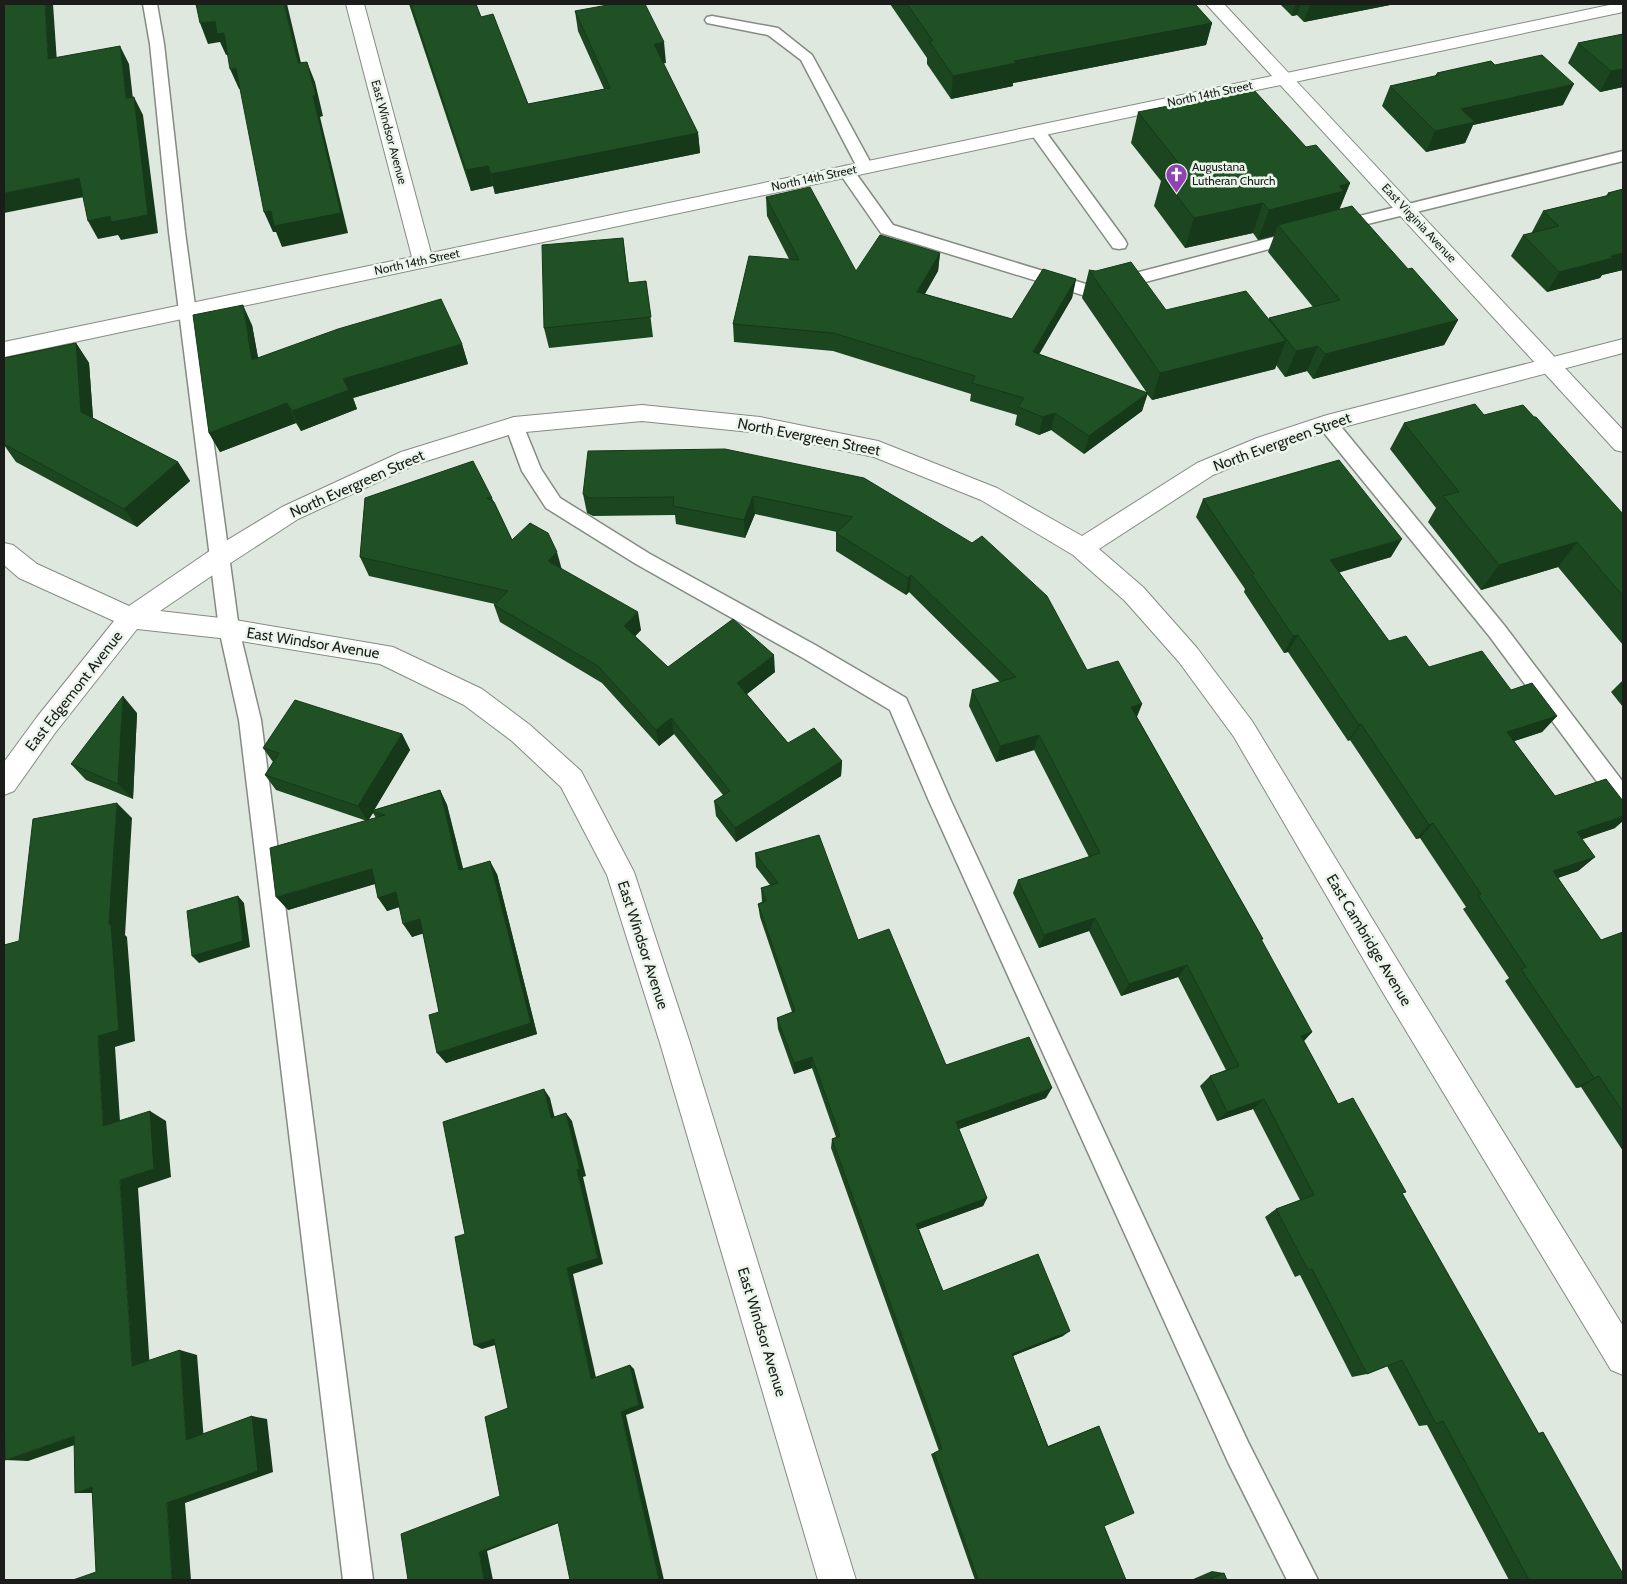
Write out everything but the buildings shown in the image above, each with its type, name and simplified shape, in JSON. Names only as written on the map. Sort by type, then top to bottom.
[{"type":"street","name":"East Windsor Avenue","points":[[355,4],[423,261]]},
{"type":"street","name":"East Virginia Avenue","points":[[1215,4],[1623,444]]},
{"type":"street","name":"North 14th Street","points":[[4,350],[1623,7]]},
{"type":"street","name":"North Evergreen Street","points":[[130,618],[220,557],[290,513],[408,458],[514,425],[642,413],[760,425],[878,449],[989,494],[1082,548],[1205,469],[1265,444],[1327,423],[1623,346]]},
{"type":"street","name":"East Cambridge Avenue","points":[[1082,548],[1134,594],[1188,655],[1243,729],[1393,981],[1623,1358]]},
{"type":"street","name":"East Edgemont Avenue","points":[[4,552],[28,571],[130,618],[46,725],[4,783]]},
{"type":"street","name":"East Windsor Avenue","points":[[130,618],[229,629],[384,654],[473,697],[521,733],[571,779],[620,872],[675,1043],[837,1580]]},
{"type":"lane","points":[[150,4],[157,44],[177,232],[189,311],[229,629],[250,720],[358,1580]]},
{"type":"lane","points":[[712,20],[773,31],[807,58],[856,169],[887,229],[1088,291],[1405,209],[1623,156]]},
{"type":"lane","points":[[1037,131],[1119,244]]},
{"type":"lane","points":[[1327,423],[1497,631],[1623,799]]},
{"type":"lane","points":[[514,425],[532,471],[553,503],[643,559],[810,652],[898,704],[940,801],[1234,1443],[1303,1580]]},
{"type":"place","name":"Augustana Lutheran Church","points":[[1176,193]]}]
